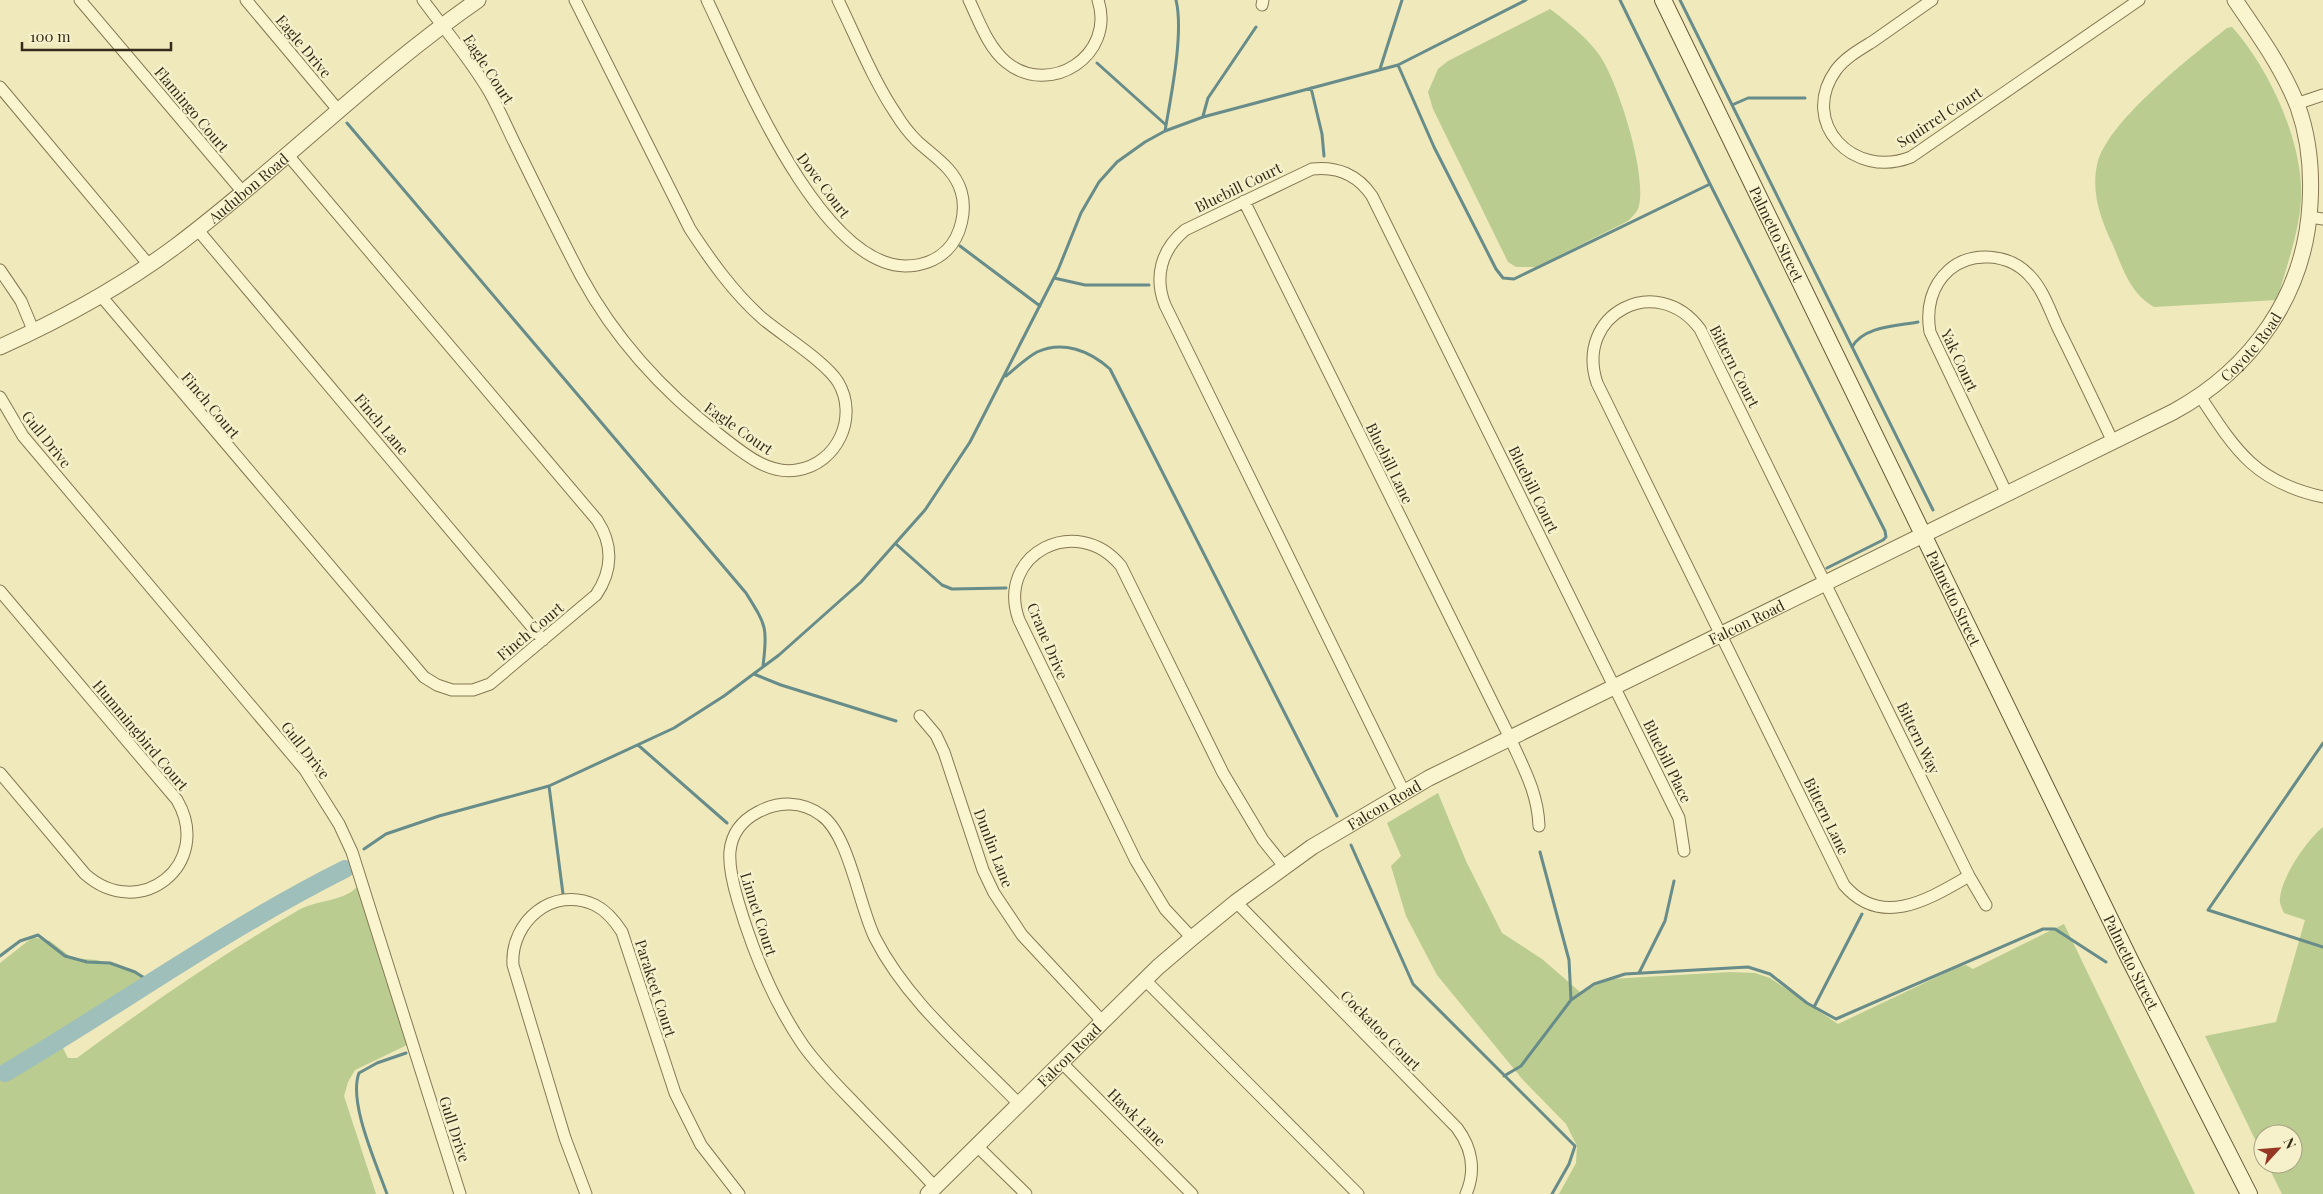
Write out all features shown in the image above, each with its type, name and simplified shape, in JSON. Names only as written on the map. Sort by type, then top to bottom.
[{"type":"main road","name":"Palmetto Street","points":[[1663,0],[2130,960],[2249,1194]]},
{"type":"street","name":"Flamingo Court","points":[[80,0],[242,192]]},
{"type":"street","name":"Eagle Drive","points":[[246,0],[339,111]]},
{"type":"street","points":[[423,0],[442,26]]},
{"type":"street","name":"Audubon Road","points":[[0,347],[34,332],[101,296],[149,265],[197,229],[442,26],[478,0]]},
{"type":"street","name":"Eagle Court","points":[[442,26],[491,94],[582,277],[611,323],[635,354],[673,396],[701,421],[761,464],[788,471],[815,464],[836,446],[843,430],[846,406],[838,382],[828,370],[787,339],[747,304],[707,255],[690,229],[575,0]]},
{"type":"street","name":"Dove Court","points":[[707,0],[789,165],[822,211],[855,243],[887,263],[899,266],[919,265],[942,254],[955,239],[963,215],[961,190],[948,168],[917,141],[896,114],[838,0]]},
{"type":"street","points":[[969,0],[990,43],[1000,57],[1021,71],[1046,76],[1071,69],[1092,50],[1101,23],[1098,0]]},
{"type":"street","name":"Squirrel Court","points":[[1932,0],[1848,58],[1831,78],[1824,104],[1827,122],[1834,139],[1856,157],[1883,163],[1910,157],[2139,0]]},
{"type":"street","name":"Coyote Road","points":[[1924,535],[2113,442],[2200,396],[2220,382],[2247,356],[2275,319],[2296,278],[2305,245],[2316,218],[2310,160],[2296,104],[2271,54],[2238,1]]},
{"type":"street","points":[[0,87],[149,265]]},
{"type":"street","points":[[2296,104],[2323,95]]},
{"type":"street","name":"Finch Court","points":[[101,296],[424,678],[437,686],[452,690],[483,687],[496,679],[596,594],[607,573],[609,557],[607,541],[601,526],[287,154]]},
{"type":"street","name":"Bluebill Court","points":[[1404,792],[1162,298],[1159,281],[1161,264],[1172,242],[1185,230],[1304,172],[1321,168],[1346,173],[1367,188],[1615,687]]},
{"type":"street","name":"Bluebill Lane","points":[[1244,201],[1510,738],[1534,790],[1539,826]]},
{"type":"street","name":"Finch Lane","points":[[197,229],[543,640]]},
{"type":"street","name":"Yak Court","points":[[2007,494],[1930,332],[1929,307],[1934,290],[1943,276],[1956,265],[1975,258],[1994,258],[2013,264],[2029,275],[2048,306],[2113,442]]},
{"type":"street","points":[[0,270],[20,301],[34,332]]},
{"type":"street","name":"Bittern Court","points":[[1720,635],[1594,375],[1592,358],[1595,342],[1602,326],[1621,309],[1638,303],[1656,302],[1673,306],[1695,322],[1827,583]]},
{"type":"street","points":[[2200,396],[2229,440],[2254,466],[2284,486],[2323,498]]},
{"type":"street","name":"Gull Drive","points":[[0,397],[24,436],[286,748],[323,796],[352,852],[460,1194]]},
{"type":"street","name":"Falcon Road","points":[[932,1190],[1061,1062],[1192,938],[1236,902],[1319,842],[1404,792],[1510,738],[1924,535]]},
{"type":"street","name":"Crane Drive","points":[[1192,938],[1165,909],[1136,861],[1019,620],[1015,608],[1017,582],[1026,564],[1037,552],[1063,541],[1082,541],[1100,547],[1121,566],[1223,773],[1259,833],[1284,866]]},
{"type":"street","name":"Bittern Way","points":[[1827,583],[1969,876],[1986,905]]},
{"type":"street","name":"Hummingbird Court","points":[[0,591],[177,800],[186,824],[187,841],[182,858],[173,873],[166,880],[149,889],[130,893],[101,886],[85,874],[0,773]]},
{"type":"street","name":"Bittern Lane","points":[[1720,635],[1844,885],[1849,891],[1861,900],[1876,906],[1898,908],[1919,902],[1969,876]]},
{"type":"street","name":"Bluebill Place","points":[[1615,687],[1679,818],[1683,834],[1684,851]]},
{"type":"street","name":"Dunlin Lane","points":[[920,716],[936,735],[944,752],[983,870],[994,893],[1022,935],[1103,1022]]},
{"type":"street","name":"Linnet Court","points":[[932,1190],[825,1073],[804,1046],[768,986],[744,924],[730,871],[729,857],[732,843],[738,830],[747,820],[765,808],[786,804],[807,807],[826,818],[841,840],[870,926],[888,961],[920,1004],[1019,1104]]},
{"type":"street","name":"Parakeet Court","points":[[586,1194],[562,1128],[513,965],[514,942],[525,922],[543,908],[567,900],[584,901],[595,905],[610,916],[622,932],[675,1093],[702,1144],[739,1194]]},
{"type":"street","name":"Cockatoo Court","points":[[1236,902],[1457,1128],[1466,1142],[1471,1159],[1471,1177],[1466,1194]]},
{"type":"street","points":[[1146,980],[1358,1194]]},
{"type":"street","name":"Hawk Lane","points":[[1061,1062],[1192,1194]]},
{"type":"street","points":[[977,1146],[1026,1194]]},
{"type":"green space","points":[[1550,9],[1590,43],[1607,69],[1630,131],[1636,154],[1640,195],[1638,209],[1628,221],[1536,267],[1516,267],[1508,262],[1433,109],[1428,92],[1438,69],[1448,61]]},
{"type":"green space","points":[[2232,27],[2245,43],[2268,80],[2278,100],[2294,143],[2299,164],[2301,200],[2300,214],[2290,258],[2277,300],[2154,307],[2139,295],[2128,280],[2105,226],[2096,196],[2095,175],[2097,165],[2104,148],[2116,129],[2133,110],[2193,55],[2227,28]]},
{"type":"green space","points":[[1438,793],[1466,861],[1502,933],[1542,959],[1580,992],[1610,979],[1730,972],[1755,973],[1770,978],[1838,1024],[1958,967],[1966,965],[1973,969],[2064,924],[2195,1194],[1559,1194],[1576,1163],[1577,1146],[1566,1124],[1523,1080],[1437,975],[1406,916],[1391,866],[1401,856],[1387,823]]},
{"type":"green space","points":[[2323,827],[2323,1194],[2282,1194],[2272,1174],[2303,1174],[2303,1124],[2253,1124],[2253,1135],[2205,1036],[2276,1022],[2305,920],[2284,913],[2280,898],[2290,869]]},
{"type":"green space","points":[[357,887],[407,1045],[355,1070],[348,1082],[344,1096],[376,1194],[0,1194],[0,963],[33,937],[50,941],[72,958],[97,960],[148,977],[102,1009],[72,1037],[63,1048],[68,1058],[77,1058],[186,981],[241,945],[304,907],[344,896]]},
{"type":"waterway","points":[[1165,131],[1178,47],[1176,0]]},
{"type":"waterway","points":[[1380,69],[1402,0]]},
{"type":"waterway","points":[[364,849],[386,834],[439,816],[549,786],[674,728],[724,696],[779,655],[861,582],[925,510],[970,442],[1058,270],[1081,213],[1099,182],[1117,162],[1145,142],[1165,131],[1203,117],[1398,65],[1526,0]]},
{"type":"waterway","points":[[1620,0],[1710,184],[1885,531],[1886,537],[1883,540],[1827,568]]},
{"type":"waterway","points":[[1680,0],[1933,510]]},
{"type":"waterway","points":[[1203,116],[1208,98],[1256,27]]},
{"type":"waterway","points":[[1097,63],[1166,125]]},
{"type":"waterway","points":[[1398,65],[1434,147],[1496,269],[1503,278],[1514,279],[1710,184]]},
{"type":"waterway","points":[[1311,88],[1322,134],[1324,156]]},
{"type":"waterway","points":[[1732,105],[1748,98],[1805,98]]},
{"type":"waterway","points":[[347,123],[746,593],[758,612],[764,627],[763,666]]},
{"type":"waterway","points":[[960,246],[1040,306]]},
{"type":"waterway","points":[[1054,278],[1085,285],[1149,285]]},
{"type":"waterway","points":[[1852,347],[1857,340],[1873,331],[1918,322]]},
{"type":"waterway","points":[[1006,376],[1037,352],[1057,347],[1076,349],[1094,357],[1110,369],[1337,816]]},
{"type":"waterway","points":[[896,544],[942,585],[952,589],[1006,588]]},
{"type":"waterway","points":[[754,674],[781,685],[896,721]]},
{"type":"waterway","points":[[2323,743],[2208,910],[2323,947]]},
{"type":"waterway","points":[[638,745],[727,823]]},
{"type":"waterway","points":[[549,786],[563,894]]},
{"type":"waterway","points":[[1351,845],[1413,984],[1575,1146],[1569,1164],[1552,1194]]},
{"type":"waterway","points":[[1540,852],[1569,960],[1571,1000]]},
{"type":"waterway","points":[[5,1073],[258,916],[345,869]]},
{"type":"waterway","points":[[1639,973],[1665,921],[1674,881]]},
{"type":"waterway","points":[[1814,1007],[1862,914]]},
{"type":"waterway","points":[[1504,1076],[1521,1066],[1571,1000],[1594,984],[1625,974],[1748,967],[1770,974],[1807,1003],[1836,1019],[2043,929],[2055,929],[2106,962]]},
{"type":"waterway","points":[[0,956],[20,941],[38,935],[65,956],[87,962],[110,963],[135,972],[152,983]]},
{"type":"waterway","points":[[387,1194],[370,1150],[360,1116],[357,1085],[359,1073],[377,1063],[406,1053]]}]
